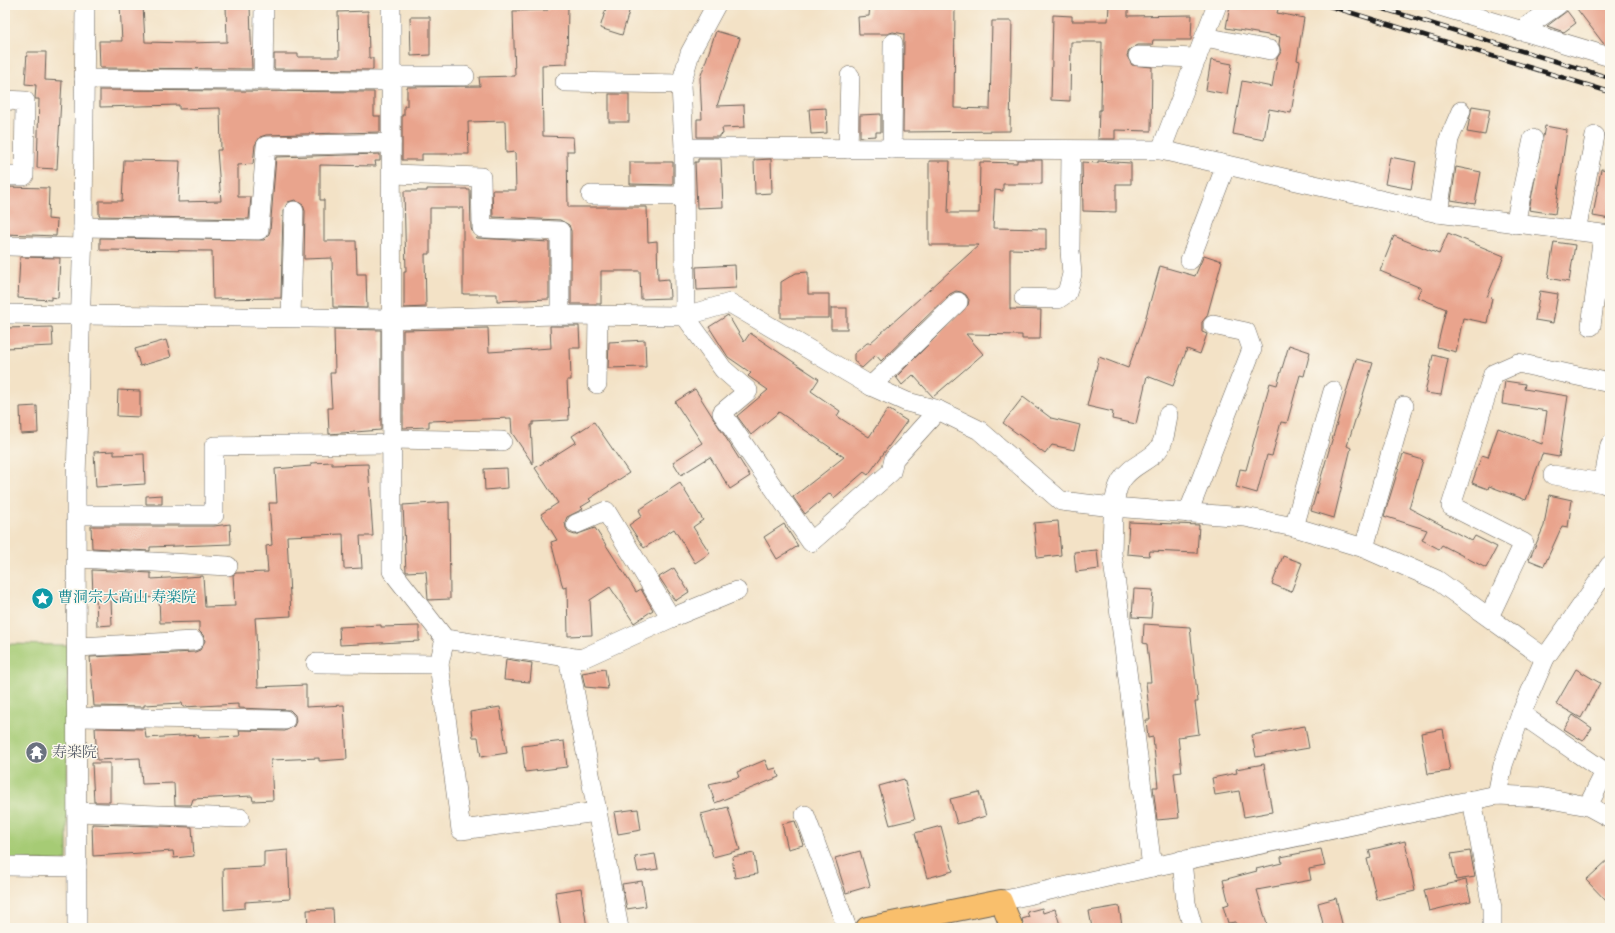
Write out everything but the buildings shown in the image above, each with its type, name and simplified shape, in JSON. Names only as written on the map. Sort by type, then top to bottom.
[{"type":"main road","points":[[867,928],[1000,900],[1012,928]]},
{"type":"street","points":[[77,928],[77,515],[83,227],[85,5]]},
{"type":"street","points":[[263,80],[264,5]]},
{"type":"street","points":[[391,5],[392,571],[445,639],[581,659],[671,618],[737,591]]},
{"type":"street","points":[[716,5],[690,53],[682,84],[685,316],[724,369],[748,391],[722,413],[811,542],[892,472],[894,458],[938,410]]},
{"type":"street","points":[[1161,150],[1217,5]]},
{"type":"street","points":[[1436,5],[1610,57]]},
{"type":"street","points":[[1520,30],[1558,5]]},
{"type":"street","points":[[1205,37],[1270,50]]},
{"type":"street","points":[[892,149],[893,43]]},
{"type":"street","points":[[1138,56],[1197,58]]},
{"type":"street","points":[[84,79],[391,79],[465,76]]},
{"type":"street","points":[[848,149],[850,76]]},
{"type":"street","points":[[565,82],[682,84]]},
{"type":"street","points":[[5,100],[25,101],[24,176],[5,176]]},
{"type":"street","points":[[1438,213],[1449,139],[1461,111]]},
{"type":"street","points":[[1576,231],[1595,136]]},
{"type":"street","points":[[1516,224],[1533,139]]},
{"type":"street","points":[[83,227],[259,230],[266,146],[391,143]]},
{"type":"street","points":[[684,148],[1161,150],[1438,213],[1607,235],[1591,326]]},
{"type":"street","points":[[1024,298],[1058,299],[1067,293],[1072,274],[1070,251],[1071,150]]},
{"type":"street","points":[[1190,260],[1226,165]]},
{"type":"street","points":[[392,174],[481,178],[482,228],[560,231],[560,315]]},
{"type":"street","points":[[591,195],[684,196]]},
{"type":"street","points":[[291,317],[294,211]]},
{"type":"street","points":[[9,246],[82,248]]},
{"type":"street","points":[[871,386],[958,302]]},
{"type":"street","points":[[5,314],[392,319],[560,315],[685,316],[730,303],[871,386],[907,402],[938,410],[979,430],[1061,501],[1114,507],[1245,517],[1294,527],[1364,548],[1437,580],[1545,658]]},
{"type":"street","points":[[597,384],[598,315]]},
{"type":"street","points":[[1188,512],[1252,349],[1246,332],[1213,325]]},
{"type":"street","points":[[1489,617],[1524,543],[1451,506],[1493,374],[1518,363],[1610,383]]},
{"type":"street","points":[[1294,527],[1333,391]]},
{"type":"street","points":[[1364,548],[1404,406]]},
{"type":"street","points":[[1152,867],[1112,553],[1114,507],[1120,482],[1134,466],[1157,452],[1161,445],[1168,415]]},
{"type":"street","points":[[77,515],[214,515],[214,446],[502,441]]},
{"type":"street","points":[[1553,475],[1607,484],[1610,445]]},
{"type":"street","points":[[576,524],[606,510],[671,618]]},
{"type":"street","points":[[78,558],[228,566]]},
{"type":"street","points":[[1497,795],[1503,765],[1520,714],[1545,658],[1610,565]]},
{"type":"street","points":[[445,639],[440,664],[461,830],[597,812]]},
{"type":"street","points":[[77,647],[194,641]]},
{"type":"street","points":[[568,657],[619,928]]},
{"type":"street","points":[[316,663],[440,664]]},
{"type":"street","points":[[1520,714],[1607,774],[1588,806]]},
{"type":"street","points":[[77,717],[285,720]]},
{"type":"street","points":[[1000,900],[1182,860],[1497,795],[1540,797],[1588,806],[1610,818]]},
{"type":"street","points":[[1472,800],[1492,908],[1492,928]]},
{"type":"street","points":[[77,812],[240,818]]},
{"type":"street","points":[[805,816],[847,928]]},
{"type":"street","points":[[1182,860],[1186,903],[1193,928]]},
{"type":"street","points":[[5,866],[77,867]]},
{"type":"green space","points":[[5,644],[68,645],[67,861],[5,861]]},
{"type":"railway","points":[[1326,5],[1610,92]]},
{"type":"railway","points":[[1371,5],[1610,78]]},
{"type":"place","name":"曹洞宗大高山 寿楽院","points":[[42,598]]},
{"type":"place","name":"寿楽院","points":[[36,753]]}]
